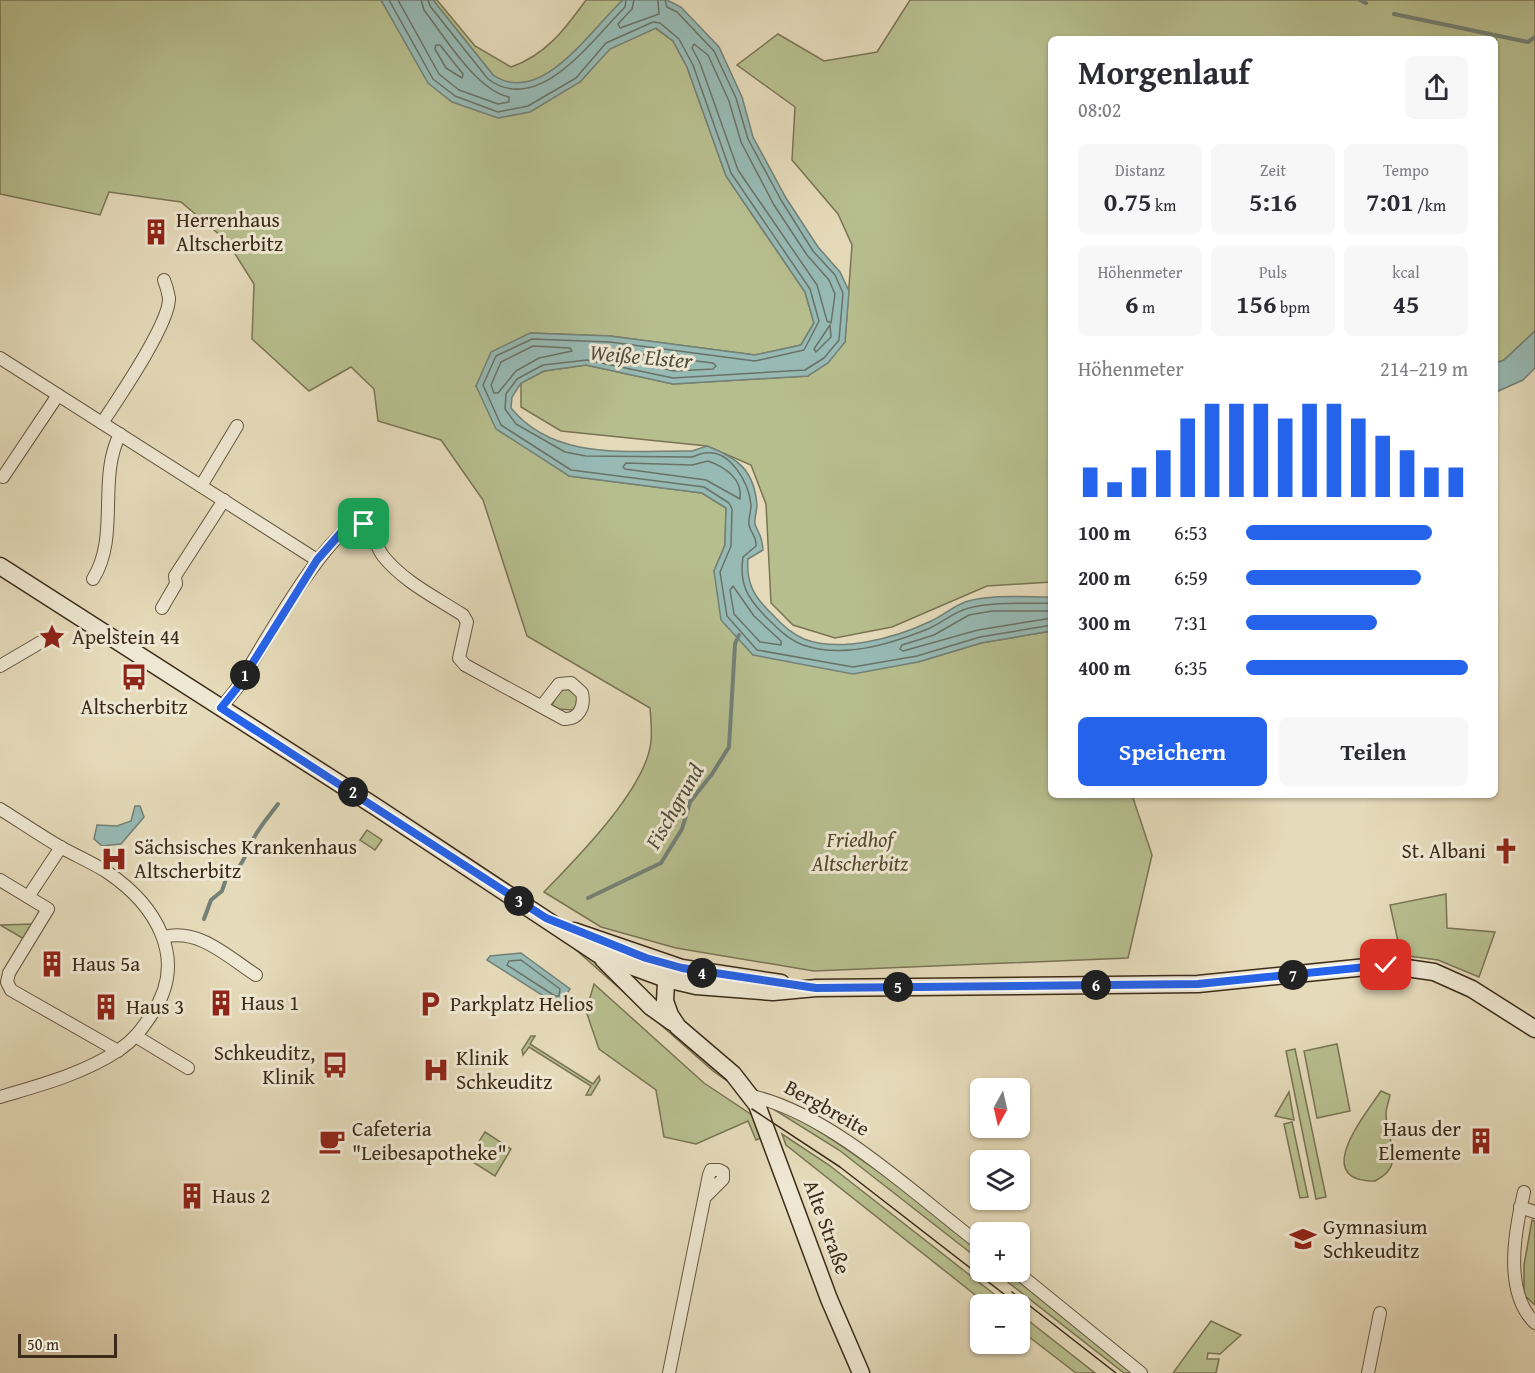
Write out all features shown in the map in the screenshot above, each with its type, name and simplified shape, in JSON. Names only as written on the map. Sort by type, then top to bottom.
[{"type":"street","points":[[102,423],[139,366],[159,327],[169,300],[164,280]]},
{"type":"street","points":[[0,358],[317,560]]},
{"type":"street","points":[[3,477],[58,395]]},
{"type":"street","points":[[201,486],[237,426]]},
{"type":"street","points":[[93,579],[106,554],[110,465],[113,448],[120,434]]},
{"type":"street","points":[[162,608],[176,584],[175,576],[224,500]]},
{"type":"street","points":[[221,708],[237,688],[317,560],[345,528],[359,523],[368,528],[382,554],[404,578],[463,615],[467,622],[459,658],[465,665],[542,706]]},
{"type":"street","points":[[0,566],[546,918],[598,954],[641,996],[678,1027]]},
{"type":"street","points":[[0,666],[41,642]]},
{"type":"street","points":[[0,810],[107,872],[139,901],[164,937],[170,962],[169,980],[161,1001],[136,1037],[118,1051],[60,1079],[0,1097]]},
{"type":"street","points":[[28,897],[61,847]]},
{"type":"street","points":[[0,879],[48,909],[9,973],[7,982],[11,990],[118,1051]]},
{"type":"street","points":[[546,918],[696,986],[773,992],[816,988],[1198,984],[1386,965],[1434,972],[1472,989],[1533,1025]]},
{"type":"street","points":[[164,937],[177,934],[193,935],[256,975]]},
{"type":"street","points":[[598,954],[644,964]]},
{"type":"street","points":[[641,996],[644,964]]},
{"type":"street","points":[[667,972],[816,988]]},
{"type":"street","name":"Bergbreite","points":[[667,972],[667,1008],[678,1027],[710,1053],[752,1096],[778,1102],[828,1131],[865,1155],[970,1236]]},
{"type":"street","points":[[136,1037],[188,1068]]},
{"type":"street","name":"Alte Straße","points":[[752,1096],[762,1115],[840,1327],[861,1373]]},
{"type":"street","points":[[1524,1192],[1516,1233],[1516,1279],[1521,1301],[1535,1323]]},
{"type":"street","points":[[669,1373],[705,1197]]},
{"type":"street","points":[[1520,1207],[1535,1212]]},
{"type":"street","points":[[1029,1282],[1141,1373]]},
{"type":"street","points":[[1368,1373],[1380,1313]]},
{"type":"green space","name":"Friedhof Altscherbitz","points":[[0,0],[381,0],[452,102],[580,82],[610,48],[655,28],[673,41],[687,67],[726,176],[805,292],[814,323],[801,345],[755,355],[610,336],[530,333],[476,386],[569,476],[702,493],[726,508],[725,545],[714,571],[753,655],[918,662],[981,643],[1048,632],[1048,798],[1133,798],[1152,855],[1128,958],[814,971],[676,948],[601,927],[544,892],[608,822],[637,780],[647,760],[651,741],[650,708],[527,636],[483,500],[441,440],[378,421],[374,389],[351,367],[309,391],[252,339],[254,284],[227,241],[181,202],[109,192],[100,215],[0,194]]},
{"type":"green space","points":[[433,0],[437,0],[475,46],[511,67],[535,56],[554,40],[586,0],[623,0],[560,65],[537,80],[520,84],[508,83],[493,75]]},
{"type":"green space","points":[[910,0],[1535,0],[1535,331],[1504,360],[1498,362],[1498,36],[1048,36],[1048,582],[987,586],[892,627],[835,638],[793,625],[771,603],[766,504],[751,465],[707,446],[561,431],[521,407],[521,383],[544,371],[586,365],[673,384],[808,376],[845,342],[852,245],[838,214],[792,160],[795,107],[737,65],[778,34],[824,61],[877,52]]},
{"type":"green space","points":[[567,687],[575,690],[579,704],[572,710],[559,709],[552,705],[559,692]]},
{"type":"green space","points":[[367,830],[382,840],[375,850],[360,840]]},
{"type":"green space","points":[[1446,894],[1447,928],[1495,932],[1479,977],[1438,960],[1401,955],[1390,905]]},
{"type":"green space","points":[[33,924],[24,939],[0,925]]},
{"type":"green space","points":[[567,942],[589,954],[645,1008],[737,1088],[713,1071]]},
{"type":"green space","points":[[594,984],[704,1083],[755,1117],[763,1137],[756,1140],[748,1121],[696,1144],[664,1137],[656,1090],[599,1049],[586,1011]]},
{"type":"green space","points":[[531,1036],[535,1036],[530,1044],[593,1084],[599,1076],[600,1080],[591,1095],[586,1095],[591,1086],[529,1047],[523,1055],[522,1050]]},
{"type":"green space","points":[[1337,1044],[1350,1111],[1317,1118],[1304,1051]]},
{"type":"green space","points":[[1295,1049],[1326,1197],[1316,1199],[1286,1051]]},
{"type":"green space","points":[[1381,1091],[1390,1095],[1386,1114],[1393,1151],[1391,1167],[1375,1181],[1356,1178],[1346,1170],[1344,1159],[1348,1145],[1364,1115]]},
{"type":"green space","points":[[1289,1092],[1294,1120],[1275,1116]]},
{"type":"green space","points":[[777,1106],[857,1156],[970,1242],[970,1252],[839,1150],[773,1109]]},
{"type":"green space","points":[[1292,1122],[1308,1197],[1300,1198],[1284,1124]]},
{"type":"green space","points":[[485,1132],[511,1149],[495,1176],[468,1159]]},
{"type":"green space","points":[[782,1134],[829,1165],[970,1275],[970,1282],[979,1282],[994,1294],[974,1294],[786,1145]]},
{"type":"green space","points":[[1532,1220],[1535,1221],[1535,1305],[1524,1295],[1524,1265]]},
{"type":"green space","points":[[1008,1282],[1019,1282],[1132,1373],[1124,1373],[1030,1299],[1030,1294],[1023,1294]]},
{"type":"green space","points":[[1211,1321],[1241,1335],[1220,1354],[1208,1353],[1207,1359],[1219,1359],[1216,1373],[1173,1373]]},
{"type":"green space","points":[[1030,1322],[1095,1373],[1076,1373],[1030,1338]]},
{"type":"water","name":"Weiße Elster","points":[[381,0],[433,0],[493,75],[511,82],[529,81],[547,73],[564,61],[623,0],[667,0],[681,7],[719,47],[742,97],[753,137],[786,198],[818,247],[840,272],[849,291],[845,342],[828,363],[808,376],[673,384],[586,365],[544,371],[521,383],[512,397],[511,408],[529,425],[549,437],[571,445],[619,451],[692,451],[707,446],[736,461],[748,474],[752,483],[757,505],[755,524],[763,545],[763,550],[748,559],[748,575],[752,589],[760,602],[779,621],[791,632],[804,639],[834,644],[867,642],[915,628],[965,602],[1008,596],[1048,597],[1048,632],[981,643],[918,662],[853,674],[753,655],[721,620],[714,571],[725,545],[726,508],[702,493],[569,476],[496,429],[476,386],[491,352],[530,333],[610,336],[755,355],[801,345],[814,323],[805,292],[726,176],[687,67],[673,41],[656,28],[610,49],[580,82],[530,112],[498,118],[452,102],[428,83]]},
{"type":"water","points":[[1535,331],[1535,368],[1523,380],[1498,391],[1498,362],[1504,360]]},
{"type":"water","points":[[135,806],[140,806],[144,817],[121,844],[102,846],[94,839],[97,825],[117,826],[131,821]]},
{"type":"water","points":[[521,953],[570,989],[559,1006],[487,960],[490,956]]},
{"type":"waterway","points":[[1360,0],[1366,3]]},
{"type":"waterway","points":[[1394,14],[1528,42],[1535,37]]},
{"type":"waterway","name":"Fischgrund","points":[[588,898],[661,863],[682,829],[690,802],[729,747],[735,644],[739,635]]},
{"type":"waterway","points":[[204,919],[211,900],[222,891],[226,879],[239,866],[258,831],[278,804]]},
{"type":"tram line","points":[[752,1109],[840,1167],[1004,1294]]},
{"type":"tram line","points":[[1012,1292],[1116,1373]]},
{"type":"place","name":"Herrenhaus Altscherbitz","points":[[156,232]]},
{"type":"place","name":"Apelstein 44","points":[[52,637]]},
{"type":"place","name":"Altscherbitz","points":[[134,677]]},
{"type":"place","name":"St. Albani","points":[[1506,851]]},
{"type":"place","name":"Sächsisches Krankenhaus Altscherbitz","points":[[114,859]]},
{"type":"place","name":"Haus 5a","points":[[52,964]]},
{"type":"place","name":"Haus 1","points":[[221,1003]]},
{"type":"place","name":"Parkplatz Helios","points":[[430,1004]]},
{"type":"place","name":"Haus 3","points":[[106,1007]]},
{"type":"place","name":"Schkeuditz, Klinik","points":[[335,1065]]},
{"type":"place","name":"Klinik Schkeuditz","points":[[436,1070]]},
{"type":"place","name":"Cafeteria \"Leibesapotheke\"","points":[[332,1141]]},
{"type":"place","name":"Haus der Elemente","points":[[1481,1141]]},
{"type":"place","name":"Haus 2","points":[[192,1196]]},
{"type":"place","name":"Gymnasium Schkeuditz","points":[[1303,1239]]},
{"type":"route","points":[[364,524],[359,523],[345,528],[317,560],[237,688],[221,708],[546,918],[569,928],[646,958],[682,968],[719,976],[816,988],[1198,984],[1386,965]]}]
